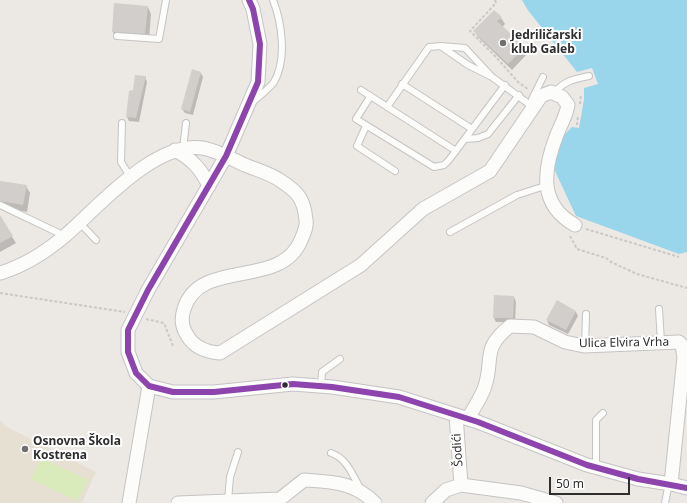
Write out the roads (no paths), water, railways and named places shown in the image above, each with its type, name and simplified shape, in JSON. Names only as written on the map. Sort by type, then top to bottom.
[{"type":"street","points":[[249,0],[253,9],[260,44],[258,82],[226,156],[148,290],[130,315],[128,352],[136,373],[149,386],[173,392],[214,392],[293,384],[321,386],[398,398],[462,417],[596,468],[638,479],[687,488]]},
{"type":"street","points":[[0,273],[36,256],[65,236],[131,178],[160,157],[179,150],[203,148],[226,156],[276,177],[296,191],[305,207],[307,225],[300,243],[292,255],[277,264],[200,285],[189,295],[182,317],[184,330],[194,345],[208,352],[220,353],[361,265],[423,210],[490,170],[532,106],[541,96],[554,93],[562,97],[568,105],[567,114],[549,157],[546,186],[553,206],[562,218],[575,225]]},
{"type":"street","points":[[179,150],[195,164],[209,186]]},
{"type":"street","name":"Ulica Elvira Vrha","points":[[462,417],[484,388],[491,346],[497,336],[510,326],[534,327],[565,342],[585,346],[683,341],[684,398],[670,484]]},
{"type":"street","points":[[129,503],[149,386]]},
{"type":"street","name":"Šodići","points":[[461,485],[462,417]]},
{"type":"street","points":[[178,503],[280,499],[304,480],[342,483],[362,491],[375,503]]},
{"type":"street","points":[[432,503],[446,490],[461,485],[521,493],[556,503]]},
{"type":"lane","points":[[117,36],[159,39],[166,0]]},
{"type":"lane","points":[[248,106],[273,82],[280,63],[281,48],[276,9],[273,0]]},
{"type":"lane","points":[[441,46],[476,69],[505,85],[532,106],[535,94],[543,77]]},
{"type":"lane","points":[[387,107],[429,47],[441,46],[465,48],[492,77]]},
{"type":"lane","points":[[554,93],[560,85],[573,79],[589,76]]},
{"type":"lane","points":[[402,84],[472,129]]},
{"type":"lane","points":[[370,97],[356,120],[434,167],[444,165],[505,85]]},
{"type":"lane","points":[[361,90],[456,151]]},
{"type":"lane","points":[[464,140],[478,138],[488,134],[519,95]]},
{"type":"lane","points":[[122,123],[121,162],[131,178]]},
{"type":"lane","points":[[179,150],[186,123]]},
{"type":"lane","points":[[366,126],[357,146],[394,171]]},
{"type":"lane","points":[[450,232],[517,195],[546,186]]},
{"type":"lane","points":[[0,206],[65,236]]},
{"type":"lane","points":[[80,222],[96,240]]},
{"type":"lane","points":[[659,310],[661,342]]},
{"type":"lane","points":[[585,346],[586,314]]},
{"type":"lane","points":[[321,386],[322,372],[340,360]]},
{"type":"lane","points":[[596,468],[596,420],[603,413]]},
{"type":"lane","points":[[228,501],[230,477],[238,452]]},
{"type":"lane","points":[[331,453],[339,456],[343,460],[362,491]]},
{"type":"lane","points":[[665,503],[670,484]]},
{"type":"water","points":[[522,0],[687,0],[687,252],[679,254],[576,216],[554,169],[561,138],[572,127],[579,128],[584,99],[584,88],[598,84],[592,68],[577,72],[527,9]]},
{"type":"place","name":"Jedriličarski klub Galeb","points":[[503,43]]},
{"type":"place","name":"Osnovna Škola Kostrena","points":[[25,449]]}]
